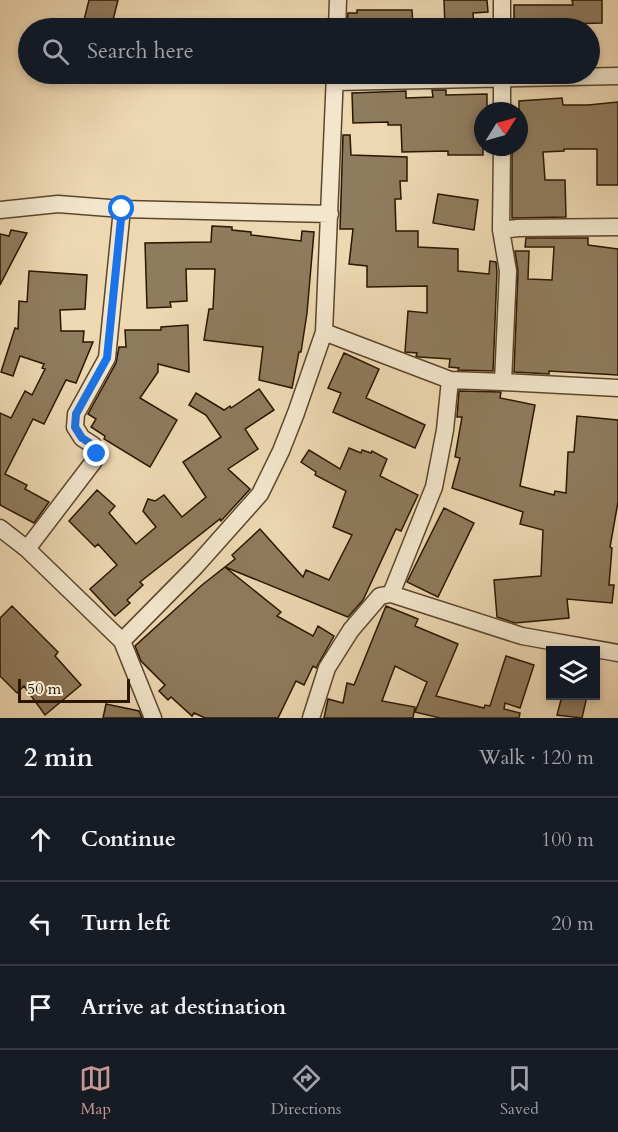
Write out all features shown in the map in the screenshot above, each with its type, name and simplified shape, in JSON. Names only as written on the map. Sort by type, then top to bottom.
[{"type":"street","points":[[337,18],[338,0]]},
{"type":"street","points":[[502,0],[502,18]]},
{"type":"street","points":[[600,76],[618,76]]},
{"type":"street","points":[[122,641],[195,567],[260,494],[281,451],[324,332],[335,84]]},
{"type":"street","points":[[502,84],[502,102]]},
{"type":"street","points":[[502,156],[501,230],[508,271],[503,382]]},
{"type":"street","points":[[0,210],[58,204],[122,209],[330,214]]},
{"type":"street","points":[[27,549],[97,454],[93,445],[82,438],[75,427],[76,414],[107,358],[122,209]]},
{"type":"street","points":[[501,230],[618,227]]},
{"type":"street","points":[[324,332],[450,380],[618,388]]},
{"type":"street","points":[[391,594],[434,487],[445,430],[450,380]]},
{"type":"street","points":[[0,528],[27,549],[122,641],[158,716]]},
{"type":"street","points":[[311,718],[327,668],[351,630],[380,596],[391,594],[522,636],[618,653]]},
{"type":"building","points":[[89,0],[118,0],[114,18],[84,18]]},
{"type":"building","points":[[444,0],[487,0],[488,12],[473,13],[473,18],[445,18]]},
{"type":"building","points":[[572,0],[602,0],[602,23],[600,23],[600,18],[514,18],[514,5],[573,5]]},
{"type":"building","points":[[357,10],[412,10],[412,18],[348,18],[348,13],[357,13]]},
{"type":"building","points":[[432,90],[446,90],[446,95],[487,94],[487,102],[474,102],[474,155],[448,155],[448,151],[402,152],[401,125],[388,125],[388,122],[353,123],[352,93],[406,91],[406,98],[433,97]]},
{"type":"building","points":[[562,98],[563,105],[618,102],[618,185],[597,185],[597,149],[564,149],[564,151],[543,152],[545,180],[565,180],[566,217],[512,218],[512,156],[528,156],[528,102],[519,101]]},
{"type":"building","points":[[343,135],[350,135],[351,155],[407,157],[407,181],[400,181],[401,199],[395,199],[396,231],[418,231],[418,247],[458,249],[458,271],[489,274],[490,261],[496,262],[493,371],[458,370],[459,368],[449,367],[450,359],[419,357],[416,356],[417,353],[405,352],[408,311],[427,313],[427,286],[367,287],[367,266],[349,264],[353,229],[340,229]]},
{"type":"building","points":[[438,194],[478,200],[474,230],[433,223]]},
{"type":"building","points":[[212,226],[232,227],[232,230],[251,232],[251,235],[301,241],[302,231],[314,232],[307,313],[292,388],[259,380],[263,347],[204,340],[209,309],[213,309],[215,269],[186,269],[187,301],[170,302],[171,307],[147,308],[145,243],[211,242]]},
{"type":"building","points":[[11,230],[27,233],[0,285],[0,234],[9,236]]},
{"type":"building","points":[[526,238],[588,238],[588,245],[618,249],[618,375],[549,371],[549,374],[514,372],[518,271],[515,251],[529,251],[528,279],[552,280],[554,247],[525,247]]},
{"type":"building","points":[[29,271],[87,275],[85,309],[60,310],[61,331],[84,331],[83,342],[93,342],[76,383],[66,380],[44,424],[33,419],[5,474],[27,485],[25,489],[49,502],[34,523],[0,505],[0,413],[11,418],[25,391],[32,395],[45,369],[42,368],[44,364],[20,356],[13,376],[1,372],[15,328],[18,329],[19,301],[27,302]]},
{"type":"building","points":[[188,325],[189,372],[158,364],[158,372],[140,398],[177,420],[150,467],[104,439],[105,436],[91,427],[96,419],[88,414],[116,363],[119,347],[126,347],[125,330],[161,330],[161,327]]},
{"type":"building","points":[[344,353],[379,369],[366,398],[425,425],[415,448],[333,412],[341,393],[328,388]]},
{"type":"building","points":[[259,389],[274,410],[245,429],[258,449],[228,469],[250,489],[221,521],[220,519],[140,582],[143,585],[127,600],[130,603],[115,616],[90,589],[117,565],[98,544],[95,547],[69,521],[97,490],[115,506],[109,513],[136,544],[156,527],[143,511],[148,499],[155,501],[164,495],[182,517],[206,497],[183,462],[221,437],[206,415],[189,405],[196,393],[224,410],[230,406],[231,408]]},
{"type":"building","points":[[459,391],[501,392],[500,398],[535,405],[520,486],[554,495],[555,491],[566,493],[568,452],[574,452],[577,416],[618,420],[618,502],[610,547],[612,548],[609,585],[614,585],[612,603],[567,599],[569,618],[515,623],[497,617],[494,580],[541,576],[543,530],[520,524],[523,512],[452,488],[460,458],[455,457],[462,417],[457,417]]},
{"type":"building","points":[[349,448],[361,453],[362,450],[371,453],[372,451],[387,459],[380,476],[418,495],[401,531],[396,529],[363,600],[348,617],[225,567],[281,612],[277,616],[313,636],[318,626],[334,636],[316,668],[313,666],[304,685],[296,681],[278,718],[205,718],[194,713],[192,716],[171,697],[168,700],[159,691],[165,685],[141,661],[135,646],[202,585],[235,559],[232,555],[260,529],[303,577],[306,570],[329,580],[352,535],[333,527],[346,491],[315,475],[316,472],[301,462],[309,450],[340,469]]},
{"type":"building","points":[[444,508],[474,523],[438,597],[407,582]]},
{"type":"building","points":[[12,606],[58,652],[55,656],[81,685],[45,715],[24,686],[17,693],[0,676],[0,618]]},
{"type":"building","points":[[386,606],[418,619],[415,626],[458,644],[436,696],[484,708],[485,705],[490,706],[506,656],[534,665],[520,708],[505,703],[504,709],[520,713],[519,718],[440,718],[415,712],[427,682],[395,666],[382,701],[415,707],[413,718],[324,718],[328,699],[343,703],[347,683],[354,685]]},
{"type":"building","points":[[561,700],[586,700],[582,718],[557,715]]},
{"type":"building","points":[[106,704],[139,711],[142,718],[103,718]]},
{"type":"route","points":[[97,454],[93,445],[82,438],[75,427],[76,414],[107,358],[122,209]]}]
